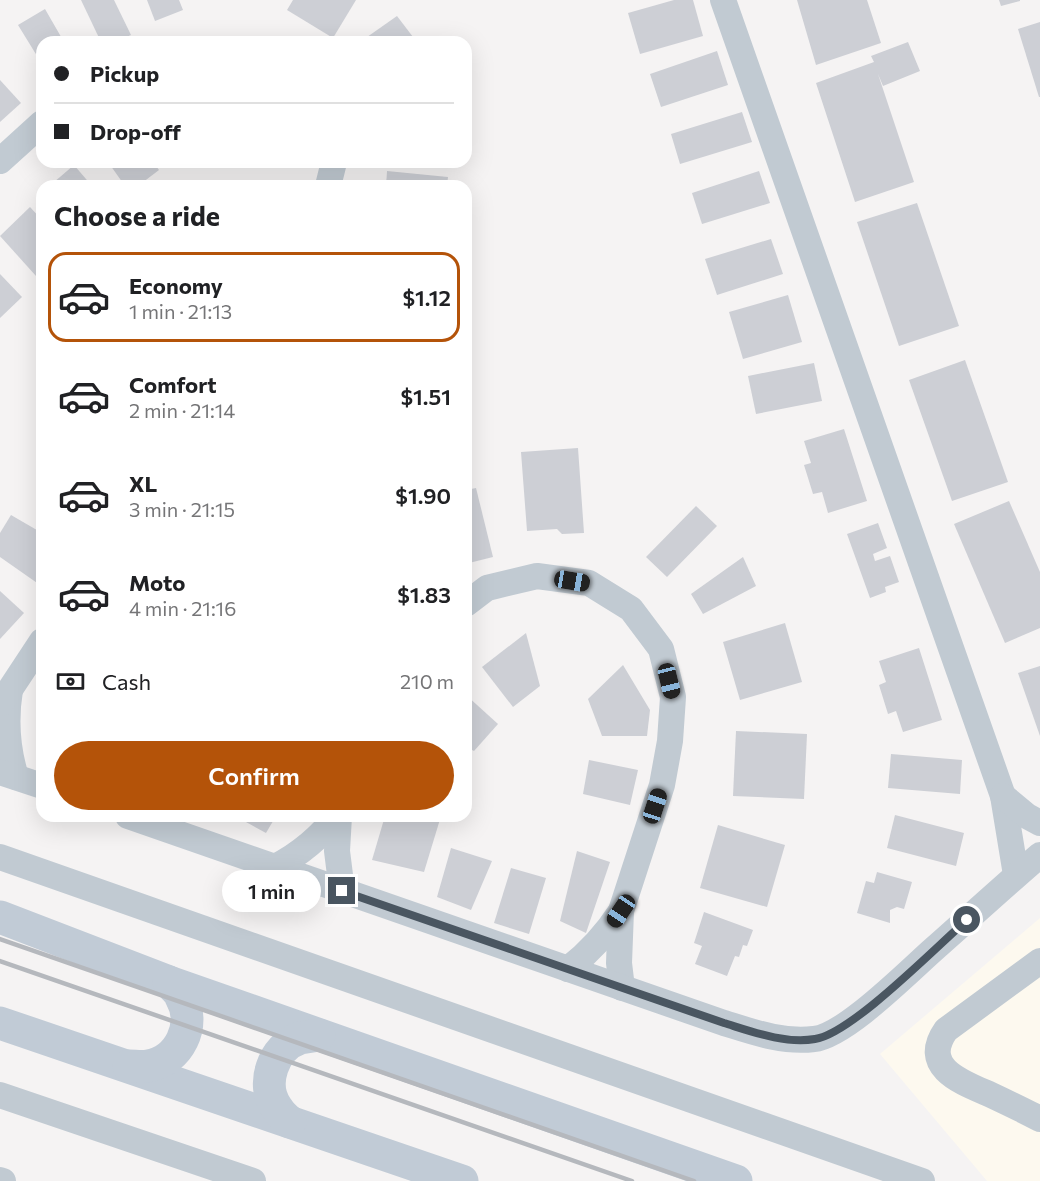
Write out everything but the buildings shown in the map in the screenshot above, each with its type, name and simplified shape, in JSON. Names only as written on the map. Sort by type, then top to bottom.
[{"type":"main road","points":[[0,917],[169,982],[736,1181]]},
{"type":"main road","points":[[129,1066],[147,1066],[164,1060],[178,1048],[186,1032],[187,1014],[181,996],[169,982]]},
{"type":"main road","points":[[0,1023],[462,1181]]},
{"type":"main road","points":[[290,1122],[276,1107],[269,1088],[271,1068],[281,1050],[298,1039],[319,1035]]},
{"type":"street","points":[[727,2],[1003,796],[1016,875]]},
{"type":"street","points":[[0,161],[36,128]]},
{"type":"street","points":[[472,599],[487,588],[537,576],[589,584],[631,609],[660,649],[673,697],[670,741],[662,784],[621,911],[619,963],[622,988]]},
{"type":"street","points":[[36,650],[5,698],[11,760],[8,774],[36,784]]},
{"type":"street","points":[[1003,796],[1027,816],[1040,823]]},
{"type":"street","points":[[145,822],[622,988],[760,1034],[787,1039],[816,1039],[836,1030],[868,1008],[1040,855]]},
{"type":"street","points":[[275,867],[294,857],[311,844],[331,822]]},
{"type":"street","points":[[337,822],[337,851],[342,891]]},
{"type":"street","points":[[0,857],[922,1181]]},
{"type":"street","points":[[568,969],[589,953],[621,911]]},
{"type":"street","points":[[1040,961],[945,1030],[938,1044],[938,1053],[943,1068],[957,1080],[1040,1119]]},
{"type":"street","points":[[0,1095],[253,1181]]},
{"type":"shaded area","points":[[1040,918],[1040,1181],[987,1181],[880,1054]]},
{"type":"railway","points":[[0,939],[694,1181]]},
{"type":"railway","points":[[0,961],[632,1181]]},
{"type":"route","points":[[342,891],[724,1023],[760,1034],[787,1039],[816,1039],[836,1030],[868,1008],[967,920]]}]
